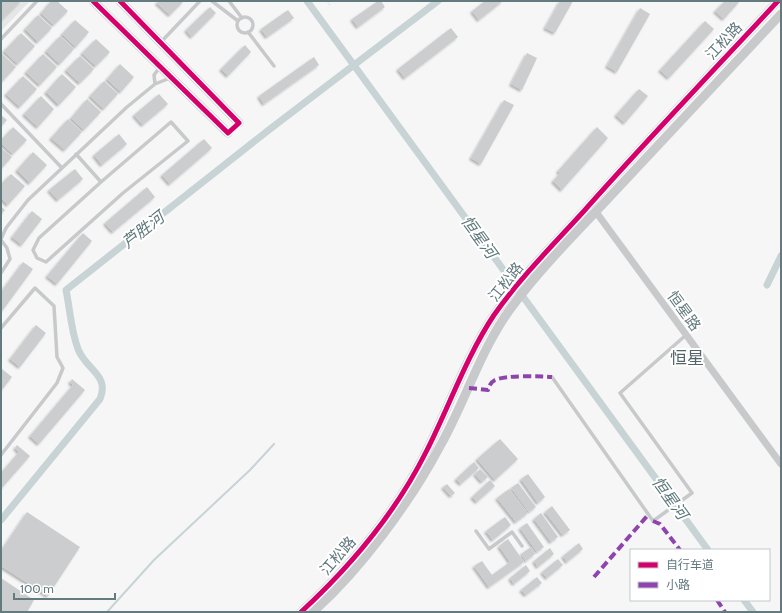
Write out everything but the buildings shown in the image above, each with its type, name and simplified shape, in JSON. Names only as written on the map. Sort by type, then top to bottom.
[{"type":"street","points":[[93,1],[228,133],[240,123],[120,1]]},
{"type":"street","name":"江松路","points":[[301,612],[322,592],[354,557],[394,506],[426,452],[482,335],[611,181],[778,1]]},
{"type":"street","name":"江松路","points":[[530,277],[596,212],[781,14]]},
{"type":"street","name":"恒星路","points":[[596,212],[781,464]]},
{"type":"street","name":"江松路","points":[[313,612],[328,599],[402,507],[439,449],[507,306]]},
{"type":"lane","points":[[1,38],[37,1]]},
{"type":"lane","points":[[160,42],[200,1]]},
{"type":"lane","points":[[212,1],[238,21]]},
{"type":"lane","points":[[229,1],[242,18]]},
{"type":"lane","points":[[242,18],[247,18],[251,21],[252,28],[248,32],[244,33],[239,31],[237,26],[238,21],[242,18]]},
{"type":"lane","points":[[248,32],[274,66]]},
{"type":"lane","points":[[155,84],[154,74],[160,66]]},
{"type":"lane","points":[[1,273],[10,259],[7,248],[1,240],[6,228],[28,200],[76,154],[155,84],[171,77]]},
{"type":"lane","points":[[1,104],[62,168]]},
{"type":"lane","points":[[171,122],[188,141],[123,193],[46,262],[37,258],[33,250],[38,238],[101,182],[171,122]]},
{"type":"lane","points":[[76,154],[101,182]]},
{"type":"lane","points":[[1,328],[35,288],[54,306],[58,357],[63,368],[57,383],[1,455]]},
{"type":"lane","points":[[552,377],[653,521],[692,493],[620,393],[686,335]]},
{"type":"lane","points":[[460,381],[469,388]]},
{"type":"lane","points":[[476,531],[489,549],[512,532],[522,546]]},
{"type":"path","points":[[327,1],[330,5]]},
{"type":"shaded area","points":[[1,1],[30,1],[1,31]]},
{"type":"waterway","name":"恒星河","points":[[307,1],[707,549]]},
{"type":"waterway","name":"芦胜河","points":[[1,520],[100,399],[102,384],[100,378],[86,362],[78,349],[72,327],[66,290],[270,129],[438,1]]},
{"type":"waterway","points":[[767,285],[781,256]]},
{"type":"waterway","points":[[107,612],[154,560],[250,470],[274,444]]},
{"type":"waterway","name":"恒星河","points":[[745,601],[753,612]]},
{"type":"marked path","points":[[469,388],[488,390],[490,384],[494,381],[507,377],[552,377]]},
{"type":"marked path","points":[[594,577],[648,515]]},
{"type":"marked path","points":[[653,521],[660,524],[679,549]]},
{"type":"marked path","points":[[718,601],[725,612]]},
{"type":"cycle path","points":[[93,1],[228,133],[239,123],[120,1]]},
{"type":"cycle path","points":[[301,612],[355,557],[401,496],[426,452],[466,365],[484,331],[504,301],[537,262],[778,1]]},
{"type":"district","name":"恒星","points":[[687,358]]}]
